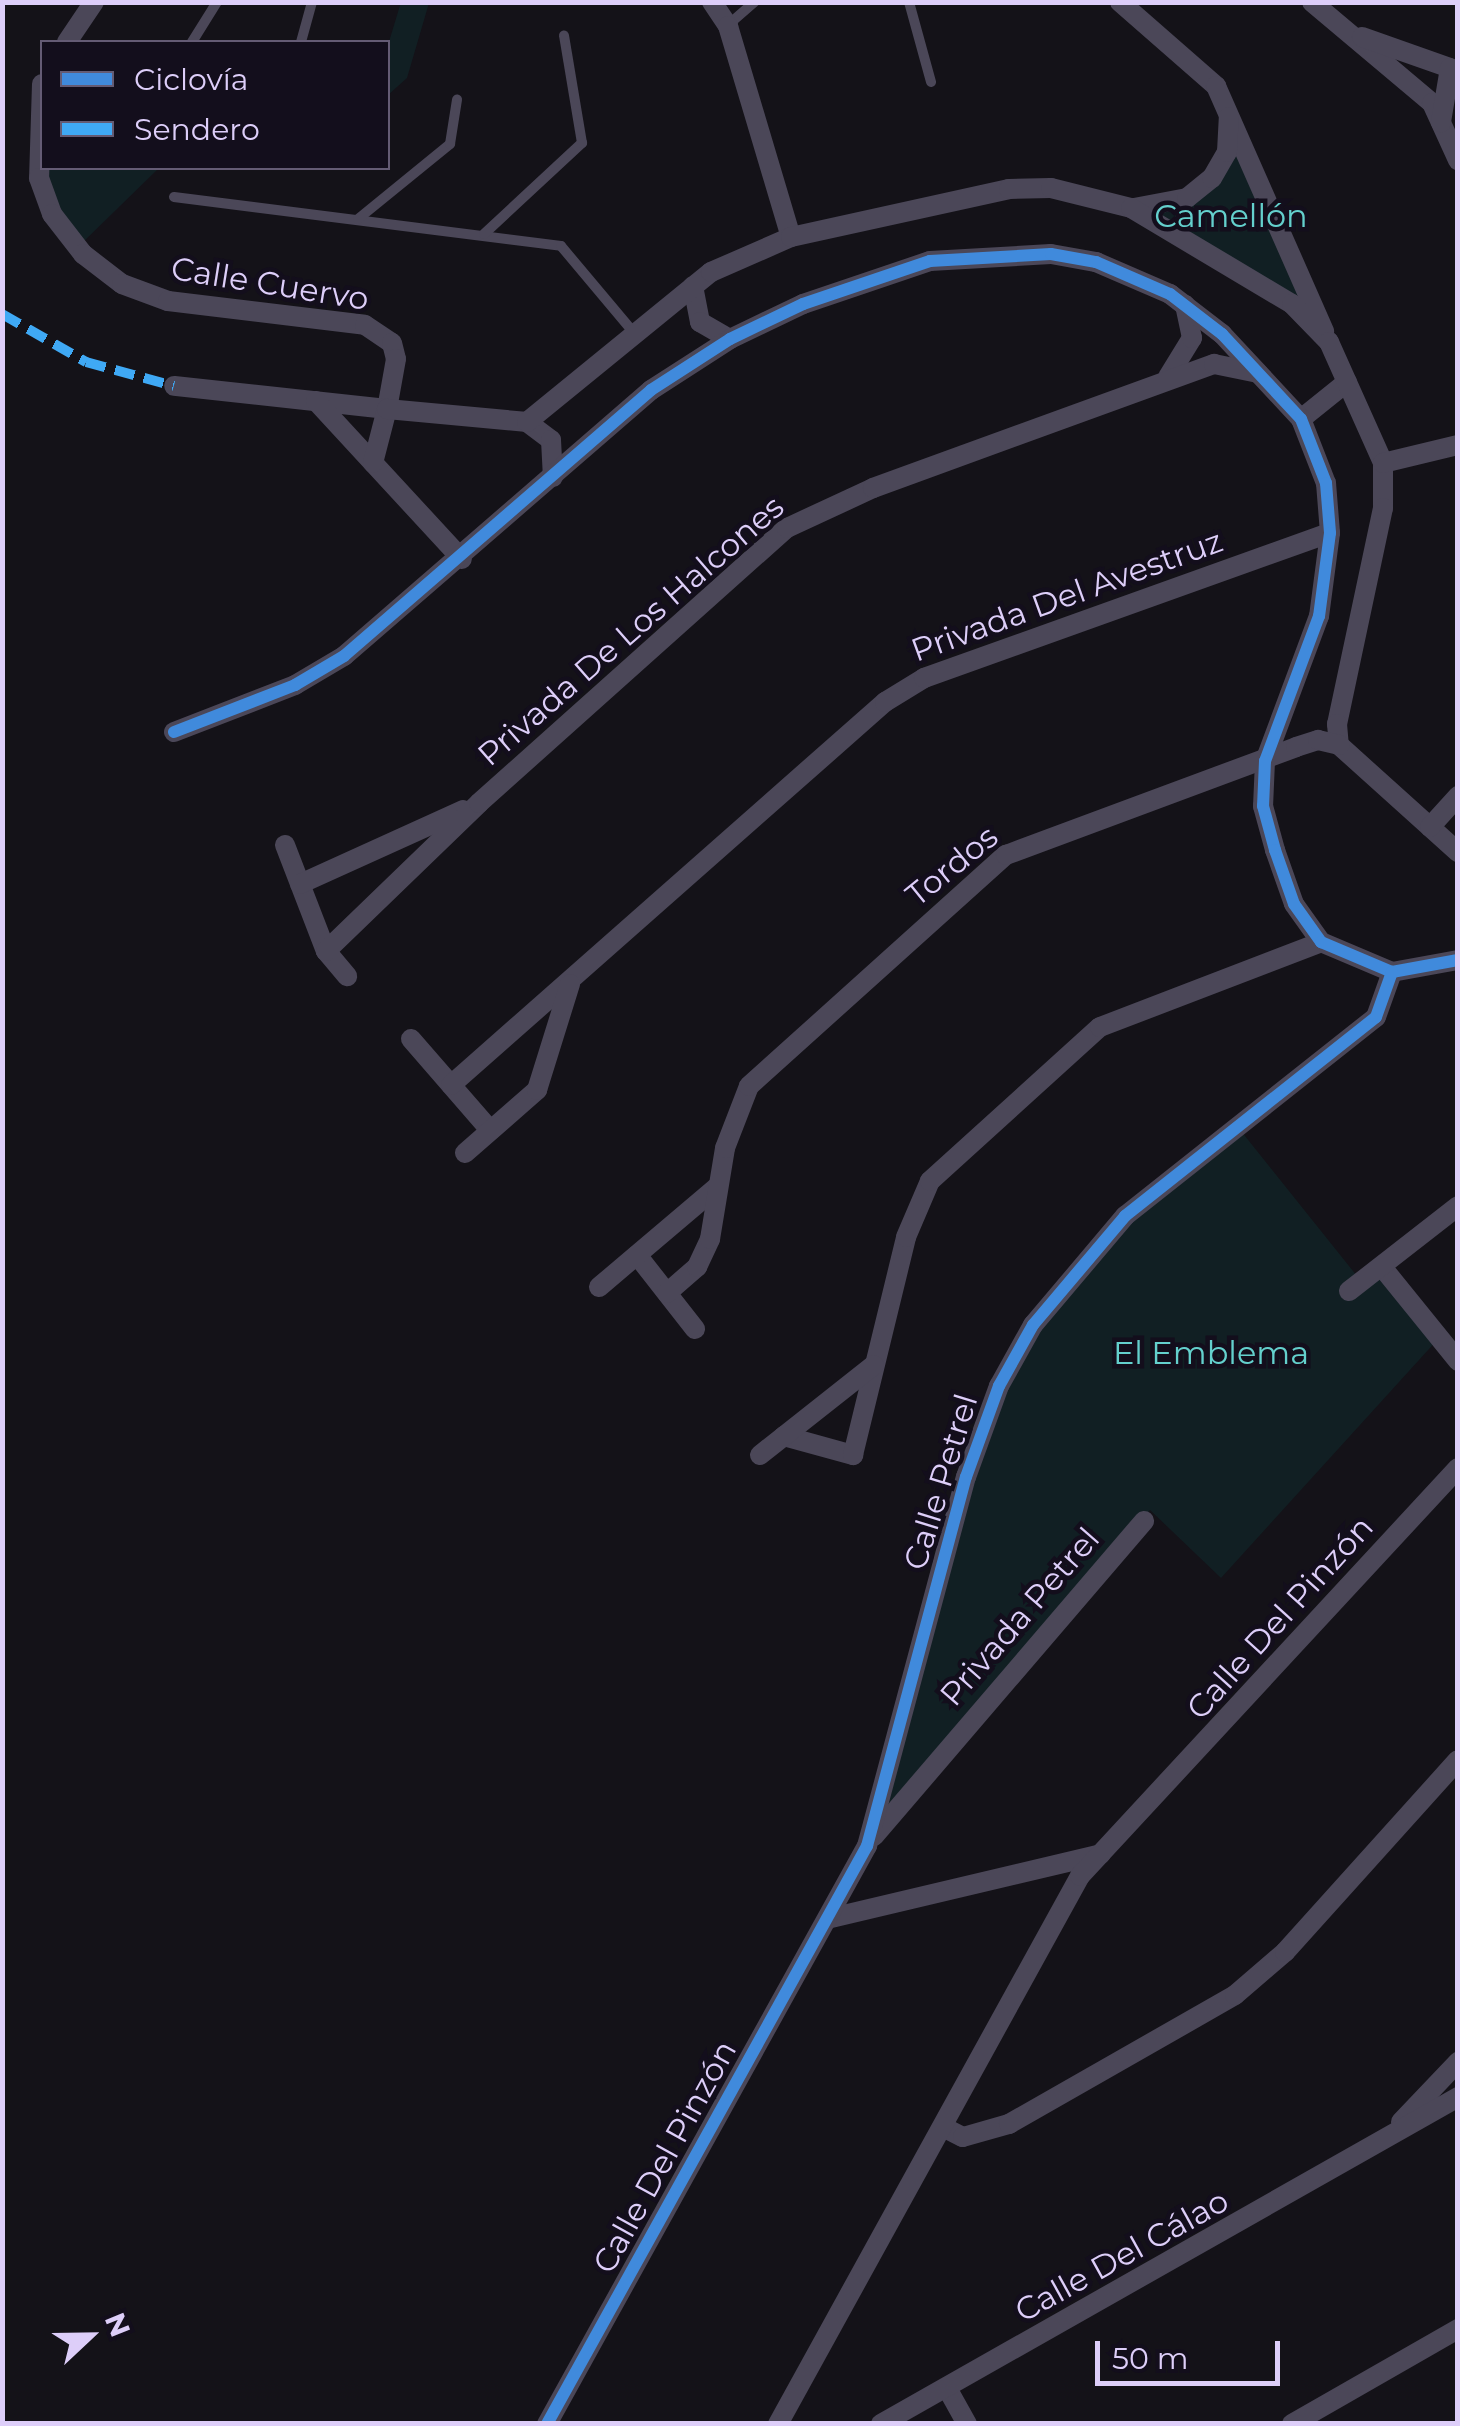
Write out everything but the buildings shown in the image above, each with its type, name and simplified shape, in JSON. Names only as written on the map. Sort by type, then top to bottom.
[{"type":"street","points":[[68,40],[94,2]]},
{"type":"street","points":[[712,2],[728,26],[791,236]]},
{"type":"street","points":[[1120,2],[1189,59],[1230,110],[1382,462],[1383,508],[1336,724],[1339,745],[1458,852]]},
{"type":"street","points":[[1312,2],[1416,86],[1441,122],[1458,160]]},
{"type":"street","points":[[1346,31],[1450,68],[1441,122]]},
{"type":"street","points":[[1131,208],[1165,206],[1212,178],[1228,152],[1230,110]]},
{"type":"street","name":"Calle Cuervo","points":[[40,170],[52,214],[82,254],[122,284],[168,301],[382,333],[396,360],[387,408]]},
{"type":"street","points":[[527,422],[634,332],[738,255],[791,236],[1009,189],[1051,188],[1131,208],[1292,304],[1329,342]]},
{"type":"street","points":[[174,732],[344,656],[462,559],[651,390],[730,340],[884,275],[974,254],[1096,262],[1186,305],[1268,380],[1301,419],[1326,483],[1330,533],[1318,616],[1265,761],[1263,806],[1294,904],[1321,942],[1392,972],[1458,960]]},
{"type":"street","points":[[693,286],[700,322],[730,340]]},
{"type":"street","points":[[1163,381],[1182,364],[1192,338],[1186,305]]},
{"type":"street","name":"Privada De Los Halcones","points":[[326,951],[478,803],[788,528],[873,488],[1163,381],[1229,363],[1268,380]]},
{"type":"street","points":[[1301,419],[1348,382]]},
{"type":"street","points":[[174,386],[527,422],[550,440],[554,477]]},
{"type":"street","points":[[316,401],[462,559]]},
{"type":"street","points":[[373,463],[387,408]]},
{"type":"street","points":[[1382,462],[1458,445]]},
{"type":"street","name":"Privada Del Avestruz","points":[[451,1085],[886,702],[924,678],[1330,533]]},
{"type":"street","name":"Tordos","points":[[667,1293],[697,1267],[749,1086],[1006,855],[1318,740],[1339,745]]},
{"type":"street","points":[[1430,827],[1458,796]]},
{"type":"street","name":"Privada De Los Halcones","points":[[300,884],[478,803]]},
{"type":"street","points":[[285,845],[326,951],[347,976]]},
{"type":"street","points":[[784,1436],[853,1455],[912,1215],[930,1181],[1100,1027],[1321,942]]},
{"type":"street","name":"Calle Petrel","points":[[831,1918],[867,1846],[966,1478],[999,1386],[1033,1324],[1125,1216],[1376,1017],[1392,972]]},
{"type":"street","points":[[465,1153],[537,1090],[571,982]]},
{"type":"street","points":[[412,1039],[490,1130]]},
{"type":"street","points":[[599,1287],[718,1186]]},
{"type":"street","points":[[1349,1290],[1458,1206]]},
{"type":"street","points":[[636,1256],[695,1329]]},
{"type":"street","points":[[1382,1267],[1456,1357]]},
{"type":"street","points":[[760,1455],[874,1364]]},
{"type":"street","name":"Calle Del Pinzón","points":[[778,2424],[1070,1893],[1458,1468]]},
{"type":"street","name":"Privada Petrel","points":[[867,1846],[1144,1521]]},
{"type":"street","points":[[943,2127],[962,2137],[1008,2124],[1235,1995],[1285,1952],[1457,1761]]},
{"type":"street","points":[[831,1918],[1103,1853]]},
{"type":"street","name":"Calle Del Pinzón","points":[[547,2424],[831,1918]]},
{"type":"street","name":"Calle Del Cálao","points":[[1389,2134],[1458,2062]]},
{"type":"street","name":"Calle Del Cálao","points":[[881,2424],[1458,2097]]},
{"type":"street","points":[[1292,2424],[1458,2329]]},
{"type":"street","points":[[947,2388],[967,2424]]},
{"type":"lane","points":[[193,40],[216,2]]},
{"type":"lane","points":[[301,40],[312,2]]},
{"type":"lane","points":[[728,26],[754,2]]},
{"type":"lane","points":[[909,2],[931,82]]},
{"type":"lane","points":[[484,234],[582,143],[564,35]]},
{"type":"lane","points":[[358,219],[450,144],[457,100]]},
{"type":"lane","points":[[174,197],[561,246],[634,332]]},
{"type":"green space","points":[[401,2],[429,3],[407,78],[390,93],[390,40]]},
{"type":"green space","name":"Camellón","points":[[1230,110],[1329,342],[1292,304],[1131,208],[1212,178]]},
{"type":"green space","points":[[43,170],[157,170],[77,248]]},
{"type":"green space","name":"El Emblema","points":[[1237,1126],[1361,1281],[1382,1267],[1439,1338],[1221,1578],[1150,1510],[867,1846],[999,1386],[1062,1282]]},
{"type":"marked path","points":[[2,314],[86,362],[174,386]]},
{"type":"cycle path","points":[[174,732],[295,685],[344,656],[651,390],[730,339],[803,304],[930,261],[1051,254],[1096,262],[1170,294],[1222,334],[1301,419],[1326,483],[1330,533],[1319,616],[1265,761],[1263,806],[1275,850],[1294,904],[1321,942],[1392,972],[1458,960]]},
{"type":"cycle path","points":[[547,2424],[867,1846],[966,1477],[999,1386],[1033,1325],[1125,1216],[1376,1017],[1392,972]]}]
